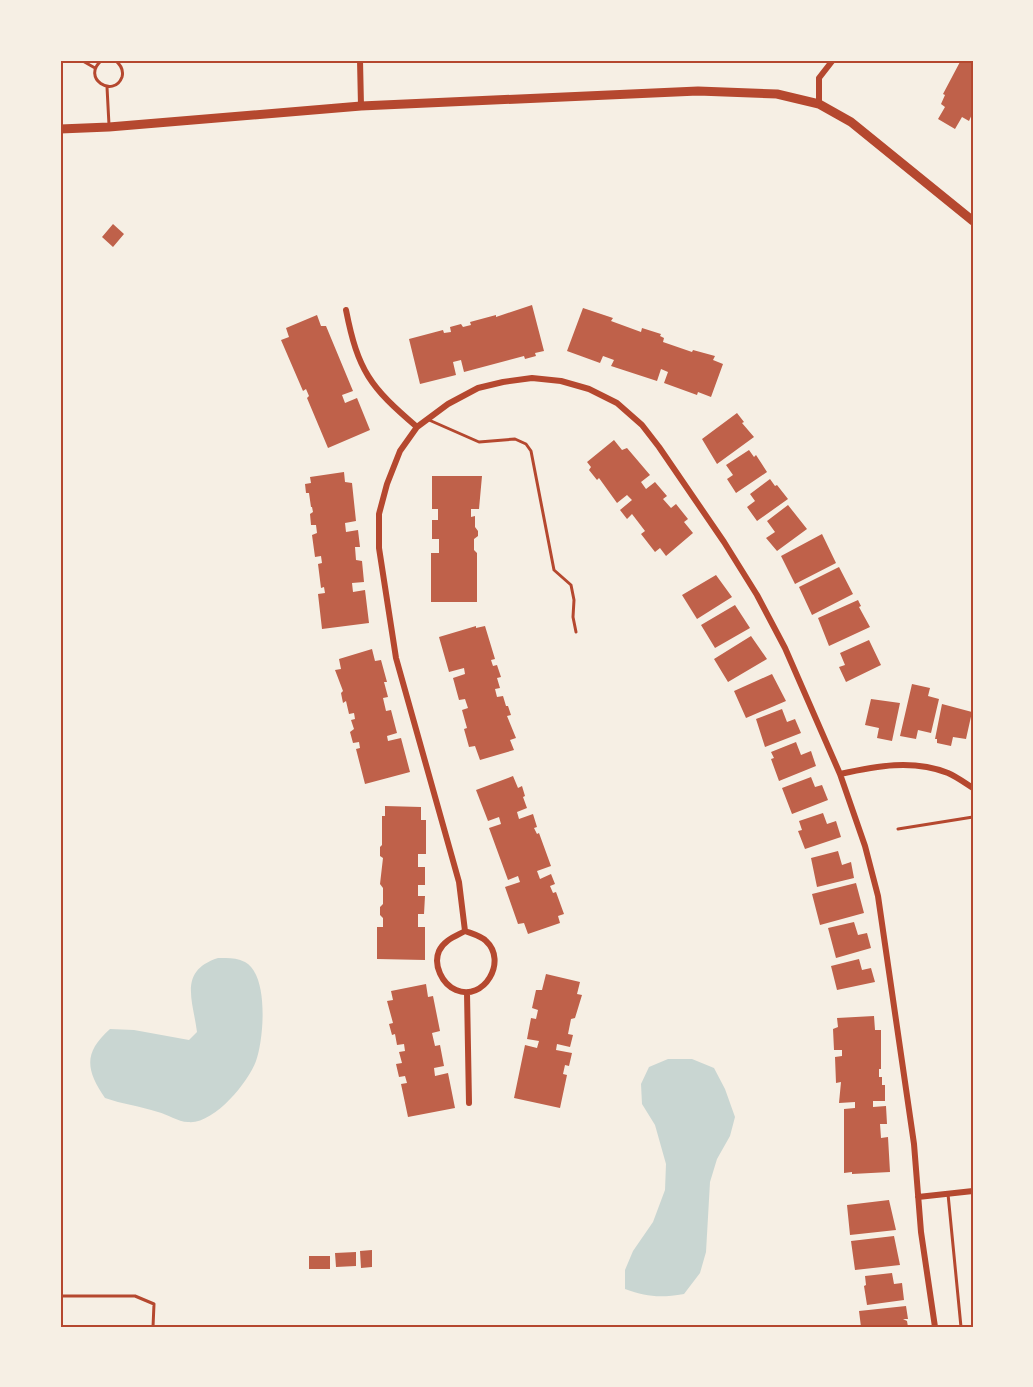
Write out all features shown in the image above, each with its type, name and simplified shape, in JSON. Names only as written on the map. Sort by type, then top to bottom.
[{"type":"main road","points":[[60,129],[110,127],[361,106],[698,91],[777,94],[819,104],[851,122],[973,221]]},
{"type":"street","points":[[360,60],[361,106]]},
{"type":"street","points":[[819,104],[819,78],[833,60]]},
{"type":"street","points":[[346,310],[351,338],[360,364],[372,384],[388,402],[417,427]]},
{"type":"street","points":[[465,932],[459,882],[396,658],[379,548],[379,514],[387,483],[400,451],[417,427],[427,419],[448,404],[478,388],[532,378],[561,381],[589,390],[617,403],[642,424],[659,447],[724,542],[757,596],[784,648],[840,774],[865,846],[878,896],[914,1144],[921,1232],[935,1327]]},
{"type":"street","points":[[840,774],[879,765],[916,765],[948,773],[973,788]]},
{"type":"street","points":[[465,932],[477,935],[487,942],[492,950],[494,961],[493,972],[488,982],[478,990],[466,993],[457,991],[442,979],[438,963],[440,950],[450,938],[465,932]]},
{"type":"street","points":[[466,993],[469,1103]]},
{"type":"street","points":[[918,1197],[973,1191]]},
{"type":"lane","points":[[81,60],[95,68]]},
{"type":"lane","points":[[102,60],[95,68],[96,79],[107,86],[116,84],[122,76],[122,67],[115,60]]},
{"type":"lane","points":[[107,86],[110,127]]},
{"type":"lane","points":[[427,419],[479,442],[515,439],[526,444],[531,451],[554,570],[571,585],[576,632]]},
{"type":"lane","points":[[898,829],[973,817]]},
{"type":"lane","points":[[948,1194],[961,1327]]},
{"type":"lane","points":[[60,1296],[135,1296],[154,1304],[153,1327]]},
{"type":"shaded area","points":[[218,958],[245,962],[253,969],[261,993],[263,1008],[259,1051],[252,1070],[238,1091],[208,1117],[188,1122],[105,1098],[94,1079],[90,1062],[95,1046],[101,1038],[110,1029],[134,1030],[189,1040],[197,1032],[191,998],[193,979],[197,971],[205,964]]},
{"type":"shaded area","points":[[668,1059],[692,1059],[714,1068],[725,1089],[735,1117],[730,1136],[717,1159],[710,1182],[706,1252],[700,1273],[684,1294],[654,1296],[625,1289],[625,1270],[633,1251],[653,1222],[665,1190],[666,1164],[655,1125],[642,1104],[641,1084],[649,1067]]},
{"type":"building","points":[[961,60],[973,62],[973,112],[969,121],[962,117],[955,129],[938,119],[945,107],[941,104],[945,95],[943,94]]},
{"type":"building","points":[[113,224],[124,234],[113,247],[102,237]]},
{"type":"building","points":[[532,305],[544,351],[525,359],[524,356],[464,372],[461,360],[453,362],[456,375],[420,384],[409,339],[443,330],[444,333],[451,332],[450,327],[461,324],[463,327],[471,325],[470,322],[496,315],[496,317]]},
{"type":"building","points":[[583,308],[613,318],[611,321],[641,332],[642,328],[661,334],[660,336],[664,338],[663,342],[692,352],[693,350],[715,356],[713,360],[723,364],[711,397],[698,392],[697,395],[664,383],[668,372],[661,369],[657,381],[611,366],[614,360],[603,356],[600,363],[567,351]]},
{"type":"building","points":[[317,315],[321,326],[326,326],[353,391],[342,395],[345,403],[357,398],[370,430],[328,448],[307,398],[309,396],[306,389],[303,391],[281,340],[289,337],[286,328]]},
{"type":"building","points":[[737,413],[754,437],[717,464],[702,439]]},
{"type":"building","points":[[614,440],[622,450],[627,448],[650,475],[641,482],[646,489],[655,482],[667,496],[663,499],[671,508],[676,504],[688,519],[684,522],[693,533],[666,556],[660,548],[655,552],[641,534],[645,531],[632,514],[627,519],[620,510],[632,500],[627,495],[617,503],[599,478],[597,480],[589,470],[591,467],[587,462]]},
{"type":"building","points":[[749,450],[754,457],[756,455],[767,472],[736,493],[727,479],[733,475],[726,465]]},
{"type":"building","points":[[344,472],[345,482],[352,483],[356,521],[345,523],[346,532],[358,530],[360,547],[355,547],[356,560],[362,561],[364,582],[352,583],[353,592],[365,590],[369,623],[322,629],[318,594],[325,593],[324,587],[321,588],[318,564],[322,563],[321,556],[315,557],[312,535],[317,533],[316,525],[311,525],[310,514],[313,512],[305,484],[311,483],[310,477]]},
{"type":"building","points":[[432,476],[482,476],[479,509],[471,509],[471,517],[475,516],[475,527],[478,531],[478,536],[474,539],[474,550],[477,553],[477,602],[431,602],[431,553],[439,553],[439,539],[432,539],[432,520],[438,520],[438,509],[432,509]]},
{"type":"building","points":[[770,479],[788,499],[757,521],[747,507],[755,501],[750,494]]},
{"type":"building","points":[[788,505],[807,529],[777,551],[766,538],[775,532],[767,521]]},
{"type":"building","points":[[822,534],[836,563],[795,584],[781,556]]},
{"type":"building","points":[[839,567],[853,594],[812,615],[799,587]]},
{"type":"building","points":[[716,575],[732,597],[697,619],[682,595]]},
{"type":"building","points":[[858,600],[861,606],[859,607],[870,627],[829,646],[818,618]]},
{"type":"building","points":[[735,605],[750,628],[715,648],[701,625]]},
{"type":"building","points":[[476,626],[476,628],[485,626],[495,659],[491,660],[493,666],[497,665],[501,677],[497,678],[500,688],[495,689],[497,697],[503,696],[508,706],[511,715],[507,716],[516,738],[510,740],[514,750],[480,760],[475,746],[469,747],[462,710],[468,708],[465,699],[459,700],[453,678],[465,674],[464,668],[449,672],[439,637]]},
{"type":"building","points":[[751,636],[767,659],[728,682],[714,659]]},
{"type":"building","points":[[869,640],[881,665],[846,682],[839,667],[845,665],[840,653]]},
{"type":"building","points":[[372,649],[375,661],[381,660],[387,682],[384,682],[388,697],[383,698],[386,711],[391,710],[397,733],[387,736],[388,741],[401,738],[410,772],[365,784],[356,749],[360,748],[359,742],[353,743],[350,732],[354,729],[351,720],[355,719],[354,713],[349,714],[346,701],[343,703],[341,693],[343,691],[335,670],[341,669],[339,659]]},
{"type":"building","points":[[772,674],[786,701],[746,718],[734,691]]},
{"type":"building","points":[[912,684],[930,688],[928,696],[939,699],[931,733],[918,730],[916,739],[900,736]]},
{"type":"building","points":[[871,699],[900,703],[892,741],[877,738],[879,728],[865,725]]},
{"type":"building","points":[[942,704],[972,712],[966,739],[953,737],[951,746],[937,743],[935,739]]},
{"type":"building","points":[[782,709],[787,722],[795,719],[801,733],[765,747],[756,719]]},
{"type":"building","points":[[796,742],[801,755],[811,751],[816,766],[779,781],[771,759],[774,758],[771,752]]},
{"type":"building","points":[[513,776],[518,788],[522,786],[527,808],[517,812],[519,819],[533,814],[537,827],[534,828],[537,834],[539,833],[551,866],[537,871],[540,879],[551,874],[555,884],[550,886],[553,893],[556,892],[564,914],[558,916],[560,923],[528,934],[524,923],[518,924],[505,887],[520,882],[518,876],[508,880],[489,828],[501,824],[499,817],[488,821],[476,790]]},
{"type":"building","points":[[811,777],[815,787],[822,785],[828,800],[792,814],[782,788]]},
{"type":"building","points":[[385,806],[421,807],[421,820],[426,820],[426,854],[418,854],[418,867],[425,867],[425,885],[418,885],[418,896],[425,896],[424,914],[418,914],[418,927],[425,927],[425,960],[377,959],[377,927],[383,927],[380,907],[383,904],[383,888],[380,884],[383,858],[380,856],[380,847]]},
{"type":"building","points":[[823,813],[827,824],[836,821],[841,837],[805,849],[798,831],[802,830],[799,821]]},
{"type":"building","points":[[838,851],[842,865],[851,862],[854,878],[817,887],[811,858]]},
{"type":"building","points":[[856,883],[864,913],[820,925],[812,894]]},
{"type":"building","points":[[854,922],[858,935],[867,933],[871,948],[836,958],[828,928]]},
{"type":"building","points":[[859,959],[862,970],[871,968],[875,982],[837,990],[831,966]]},
{"type":"building","points":[[546,974],[580,982],[577,994],[582,995],[575,1018],[571,1019],[568,1034],[573,1035],[570,1047],[557,1044],[556,1050],[572,1053],[569,1066],[565,1065],[563,1074],[567,1075],[560,1108],[514,1098],[525,1045],[537,1048],[539,1041],[527,1039],[531,1018],[536,1019],[538,1010],[532,1008],[536,990],[542,990]]},
{"type":"building","points":[[426,984],[428,997],[433,996],[440,1031],[432,1033],[435,1046],[440,1045],[444,1066],[434,1068],[435,1076],[448,1073],[455,1108],[408,1117],[401,1084],[407,1083],[405,1076],[399,1077],[396,1064],[402,1063],[399,1052],[405,1051],[404,1044],[397,1045],[395,1034],[392,1035],[389,1024],[393,1023],[387,1001],[393,1000],[391,991]]},
{"type":"building","points":[[874,1016],[875,1030],[881,1030],[879,1077],[882,1077],[882,1085],[885,1085],[885,1101],[873,1101],[873,1107],[886,1106],[887,1124],[880,1124],[881,1138],[888,1137],[890,1172],[844,1173],[844,1109],[855,1108],[855,1102],[839,1103],[841,1082],[836,1083],[835,1057],[842,1056],[842,1050],[834,1050],[833,1029],[838,1027],[837,1018]]},
{"type":"building","points":[[889,1200],[896,1230],[850,1235],[847,1205]]},
{"type":"building","points":[[894,1236],[900,1265],[855,1270],[851,1241]]},
{"type":"building","points":[[372,1250],[372,1267],[361,1268],[360,1251]]},
{"type":"building","points":[[356,1252],[356,1266],[336,1267],[335,1253]]},
{"type":"building","points":[[309,1256],[330,1256],[330,1269],[309,1269]]},
{"type":"building","points":[[892,1273],[894,1284],[902,1283],[904,1300],[867,1305],[865,1276]]},
{"type":"building","points":[[906,1306],[908,1319],[903,1319],[907,1321],[908,1327],[861,1327],[859,1311]]}]
